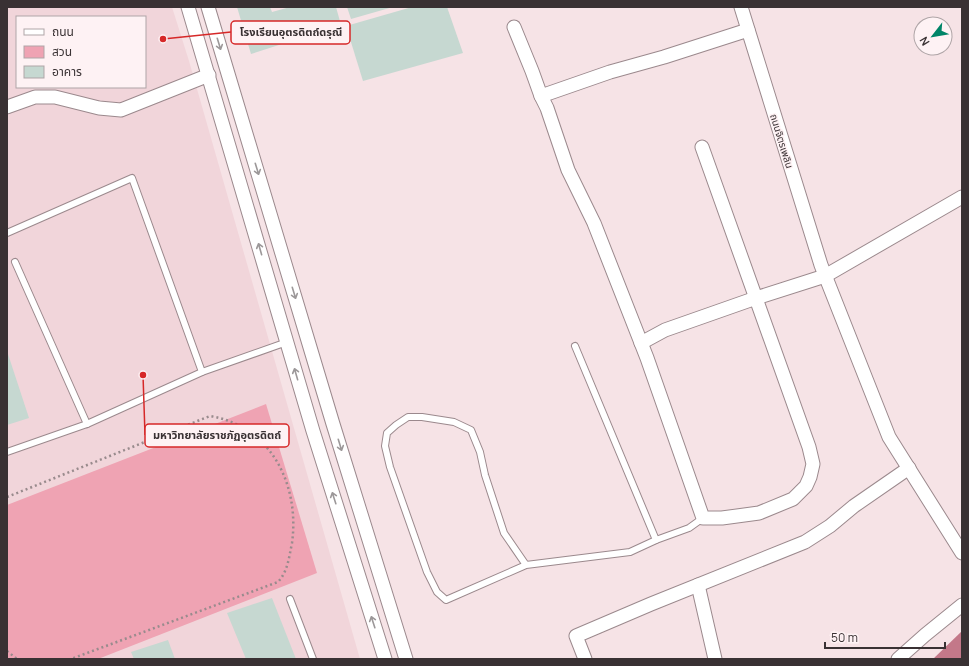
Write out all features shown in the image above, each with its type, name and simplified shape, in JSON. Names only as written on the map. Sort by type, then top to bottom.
[{"type":"street","points":[[188,7],[313,431],[385,659]]},
{"type":"street","points":[[208,7],[333,424],[406,659]]},
{"type":"street","name":"ถนนจิตรเพลิน","points":[[740,7],[825,276],[889,437],[962,553]]},
{"type":"street","points":[[514,27],[547,108],[568,170],[594,223],[641,343],[703,518],[722,518],[759,513],[793,499],[806,486],[813,464],[809,447],[702,147]]},
{"type":"street","points":[[541,96],[610,72],[664,57],[748,30]]},
{"type":"street","points":[[7,108],[36,97],[55,97],[99,108],[121,110],[209,75]]},
{"type":"street","points":[[641,343],[665,330],[756,298],[825,276],[962,197]]},
{"type":"street","points":[[313,431],[333,424]]},
{"type":"street","points":[[585,659],[576,636],[805,542],[830,526],[854,506],[909,468]]},
{"type":"street","points":[[698,585],[715,659]]},
{"type":"street","points":[[898,659],[962,605]]},
{"type":"lane","points":[[7,233],[132,178],[202,372]]},
{"type":"lane","points":[[15,262],[87,424]]},
{"type":"lane","points":[[7,452],[87,424],[202,372],[287,342]]},
{"type":"lane","points":[[575,346],[656,540]]},
{"type":"lane","points":[[526,565],[504,533],[485,475],[480,452],[471,430],[454,422],[422,417],[408,417],[396,425],[387,434],[385,446],[390,467],[427,572],[437,592],[446,600],[526,565],[630,552],[656,540],[690,528],[703,518]]},
{"type":"lane","points":[[290,599],[313,659]]},
{"type":"path","points":[[7,497],[210,416],[237,424],[256,437],[272,452],[282,468],[290,496],[294,516],[294,526],[290,556],[286,570],[278,582],[71,659]]},
{"type":"path","points":[[7,652],[17,659]]},
{"type":"shaded area","points":[[7,7],[172,7],[189,61],[360,659],[7,659]]},
{"type":"shaded area","points":[[962,631],[962,659],[933,659]]},
{"type":"green space","points":[[266,404],[317,573],[98,659],[7,659],[7,505]]},
{"type":"building","points":[[237,7],[270,7],[272,12],[290,7],[336,7],[341,25],[251,54]]},
{"type":"building","points":[[347,7],[393,7],[351,19]]},
{"type":"building","points":[[412,7],[447,7],[463,53],[363,81],[346,26]]},
{"type":"building","points":[[7,351],[29,418],[7,425]]},
{"type":"building","points":[[272,598],[296,659],[246,659],[227,613]]},
{"type":"building","points":[[168,640],[175,659],[134,659],[131,652]]},
{"type":"place","name":"โรงเรียนอุตรดิตถ์ดรุณี","points":[[163,39]]},
{"type":"place","name":"มหาวิทยาลัยราชภัฏอุตรดิตถ์","points":[[143,375]]}]
